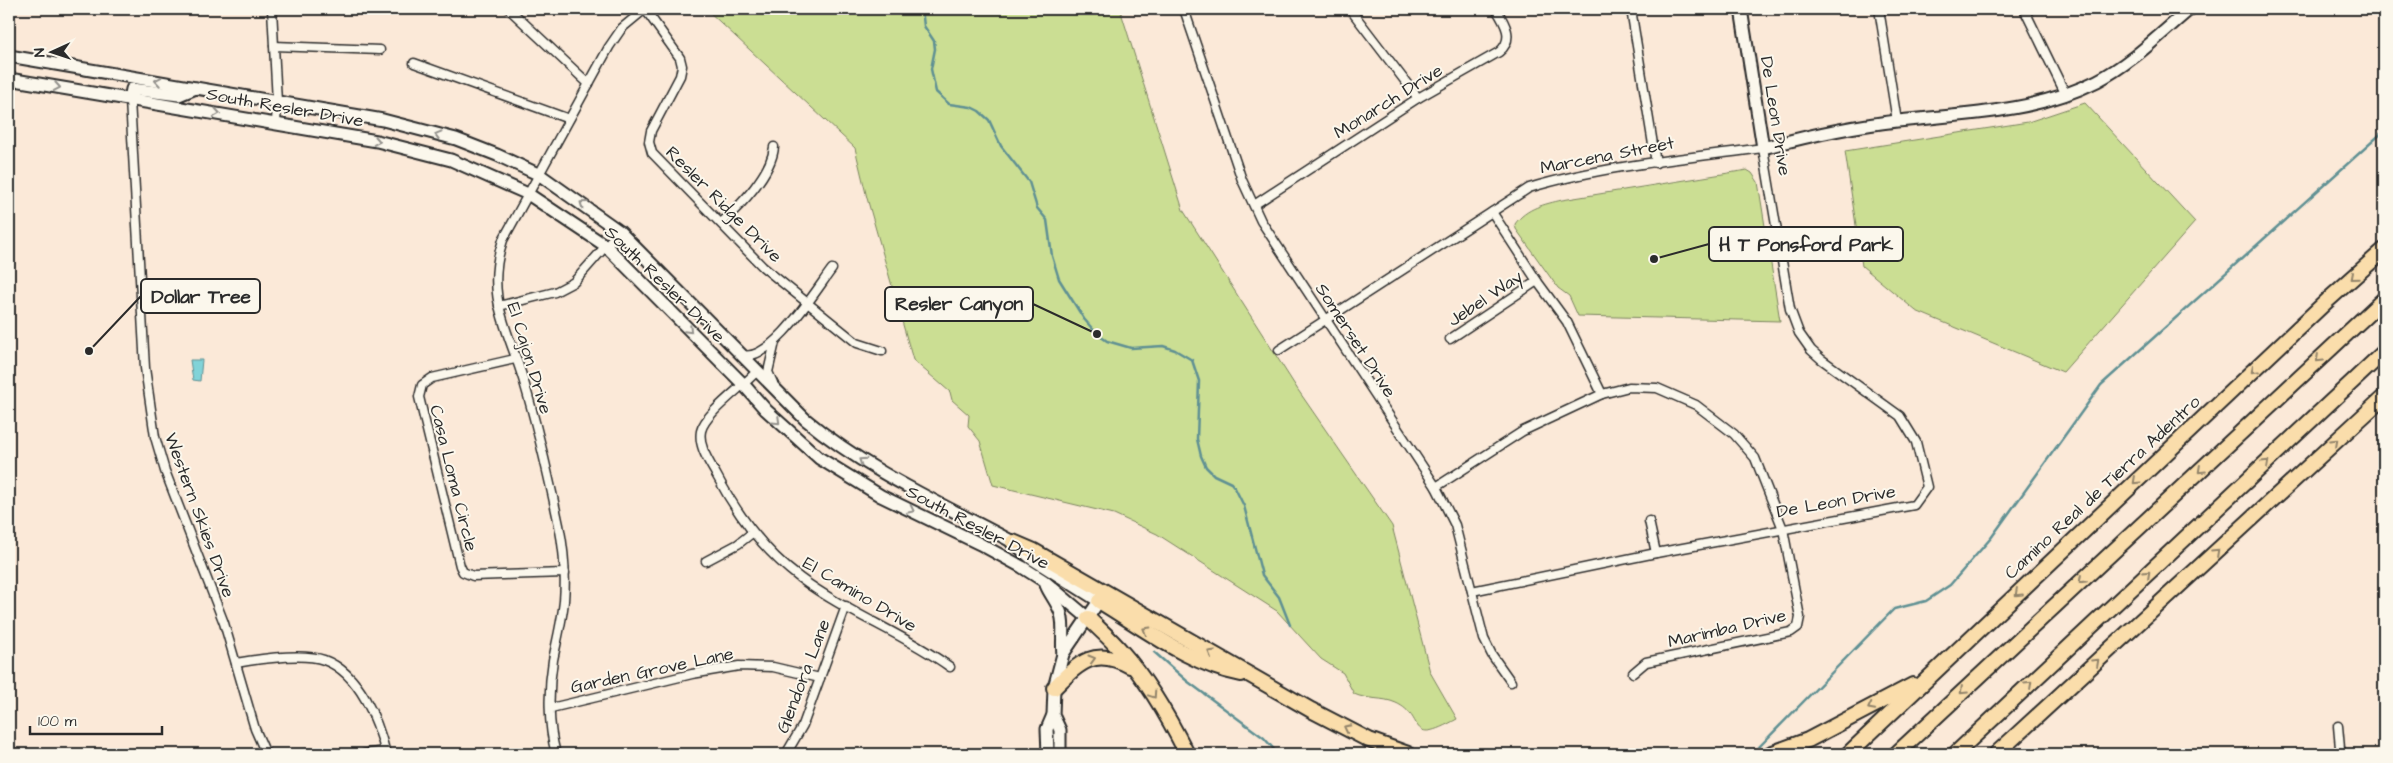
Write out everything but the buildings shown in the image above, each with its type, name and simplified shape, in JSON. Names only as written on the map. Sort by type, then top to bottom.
[{"type":"highway","name":"Camino Real de Tierra Adentro","points":[[1848,754],[2328,300],[2383,252]]},
{"type":"highway","points":[[1896,754],[2384,299]]},
{"type":"highway","points":[[1955,754],[2384,352]]},
{"type":"highway","points":[[1996,754],[2384,396]]},
{"type":"highway","points":[[1013,542],[1034,551],[1311,710],[1369,740],[1408,754]]},
{"type":"highway","points":[[1099,601],[1190,656],[1220,670],[1254,677]]},
{"type":"highway","points":[[1088,618],[1121,650],[1136,669],[1163,710],[1187,754]]},
{"type":"highway","points":[[1054,688],[1076,666],[1090,658],[1102,656],[1116,659],[1136,669]]},
{"type":"highway","points":[[1770,754],[1808,740],[1930,676]]},
{"type":"main road","name":"De Leon Drive","points":[[1741,9],[1763,148]]},
{"type":"main road","name":"Marcena Street","points":[[1763,148],[1816,134],[1897,121],[1986,114],[2029,106],[2066,95],[2098,81],[2120,66],[2190,9]]},
{"type":"main road","name":"South Resler Drive","points":[[9,56],[383,120],[456,140],[497,155],[540,175],[619,231],[805,419],[833,442],[855,456],[1013,542],[1031,558],[1099,601]]},
{"type":"main road","name":"South Resler Drive","points":[[9,79],[276,124],[416,150],[451,160],[528,194],[606,246],[790,434],[840,473],[881,496],[980,544],[1044,581],[1088,618]]},
{"type":"main road","points":[[130,100],[132,88],[179,95],[196,88]]},
{"type":"main road","points":[[1044,581],[1060,611],[1063,624],[1061,644],[1063,654]]},
{"type":"main road","points":[[1048,754],[1047,729],[1053,715],[1054,688],[1063,654],[1099,601]]},
{"type":"main road","points":[[1053,715],[1060,730],[1060,754]]},
{"type":"street","points":[[272,9],[277,102],[276,124]]},
{"type":"street","points":[[509,9],[589,84]]},
{"type":"street","name":"El Cajon Drive","points":[[556,754],[550,688],[561,621],[565,573],[559,526],[528,395],[499,306],[494,281],[503,240],[569,119],[614,38],[622,28],[645,9]]},
{"type":"street","name":"Resler Ridge Drive","points":[[645,9],[680,58],[682,66],[680,76],[651,131],[649,142],[652,153],[763,267],[805,304],[857,343],[882,352]]},
{"type":"street","name":"Somerset Drive","points":[[1184,9],[1242,180],[1261,221],[1324,320],[1436,487],[1455,525],[1488,647],[1511,682]]},
{"type":"street","points":[[1350,9],[1418,98]]},
{"type":"street","name":"Monarch Drive","points":[[1254,205],[1418,98],[1505,47],[1508,37],[1505,24],[1496,9]]},
{"type":"street","points":[[1631,9],[1656,163]]},
{"type":"street","points":[[1880,9],[1897,121]]},
{"type":"street","points":[[2024,9],[2066,95]]},
{"type":"street","points":[[274,46],[380,50]]},
{"type":"street","points":[[414,63],[569,119]]},
{"type":"street","name":"Western Skies Drive","points":[[130,100],[145,368],[152,424],[165,471],[224,623],[255,729],[266,754]]},
{"type":"street","points":[[720,223],[749,194],[769,164],[774,147]]},
{"type":"street","name":"Marcena Street","points":[[1279,350],[1529,188],[1656,163],[1763,148]]},
{"type":"street","name":"De Leon Drive","points":[[1472,591],[1656,553],[1914,505],[1927,487],[1916,442],[1900,416],[1820,359],[1799,334],[1790,309],[1763,148]]},
{"type":"street","points":[[1492,212],[1537,281],[1567,322],[1602,394]]},
{"type":"street","points":[[499,306],[566,287],[581,275],[619,231]]},
{"type":"street","points":[[742,355],[753,355],[775,342],[832,269]]},
{"type":"street","name":"Jebel Way","points":[[1450,339],[1537,281]]},
{"type":"street","points":[[775,342],[768,372],[775,389]]},
{"type":"street","name":"Casa Loma Circle","points":[[515,359],[432,378],[422,385],[419,397],[460,566],[464,572],[473,576],[565,573]]},
{"type":"street","name":"El Camino Drive","points":[[758,371],[707,419],[701,433],[704,452],[729,500],[752,533],[783,564],[801,578],[846,606],[930,653],[950,667]]},
{"type":"street","name":"Marimba Drive","points":[[1436,487],[1524,431],[1602,394],[1629,387],[1657,388],[1702,409],[1734,434],[1754,458],[1783,529],[1800,617],[1798,627],[1791,632],[1646,662],[1633,673]]},
{"type":"street","points":[[1649,522],[1656,553]]},
{"type":"street","points":[[706,561],[738,544],[752,533]]},
{"type":"street","name":"Glendora Lane","points":[[786,754],[803,725],[846,606]]},
{"type":"street","points":[[236,663],[306,657],[332,664],[346,675],[368,705],[377,723],[385,752],[364,754]]},
{"type":"street","name":"Garden Grove Lane","points":[[551,708],[692,674],[731,667],[773,667],[820,678]]},
{"type":"street","points":[[2338,726],[2340,748],[2343,754]]},
{"type":"green space","points":[[706,9],[1120,9],[1183,210],[1298,390],[1392,526],[1430,672],[1457,719],[1430,731],[1423,730],[1405,709],[1396,703],[1354,694],[1343,673],[1321,659],[1277,611],[1157,534],[1114,514],[993,485],[980,441],[968,426],[969,415],[952,400],[950,392],[913,360],[867,198],[855,148]]},
{"type":"green space","points":[[2085,103],[2195,222],[2063,372],[1916,311],[1862,266],[1845,151],[2028,122]]},
{"type":"green space","points":[[1747,170],[1752,173],[1758,182],[1780,321],[1578,316],[1569,296],[1558,288],[1516,229],[1515,224],[1530,210],[1549,203]]},
{"type":"water","points":[[190,360],[202,360],[200,381],[193,380]]},
{"type":"waterway","points":[[922,9],[924,26],[934,41],[935,49],[931,69],[936,92],[949,104],[971,107],[989,120],[1001,146],[1029,182],[1037,208],[1047,220],[1052,256],[1059,279],[1084,319],[1097,334],[1107,341],[1131,348],[1163,346],[1175,350],[1192,360],[1199,381],[1197,439],[1201,456],[1206,467],[1214,475],[1231,483],[1235,488],[1244,506],[1262,575],[1279,597],[1290,625]]},
{"type":"waterway","points":[[1759,747],[1894,609],[1926,601],[1950,585],[1991,538],[2101,385],[2384,131]]},
{"type":"waterway","points":[[1154,652],[1187,681],[1264,738],[1278,754]]},
{"type":"place","name":"H T Ponsford Park","points":[[1654,259]]},
{"type":"place","name":"Resler Canyon","points":[[1097,334]]},
{"type":"place","name":"Dollar Tree","points":[[89,351]]}]
